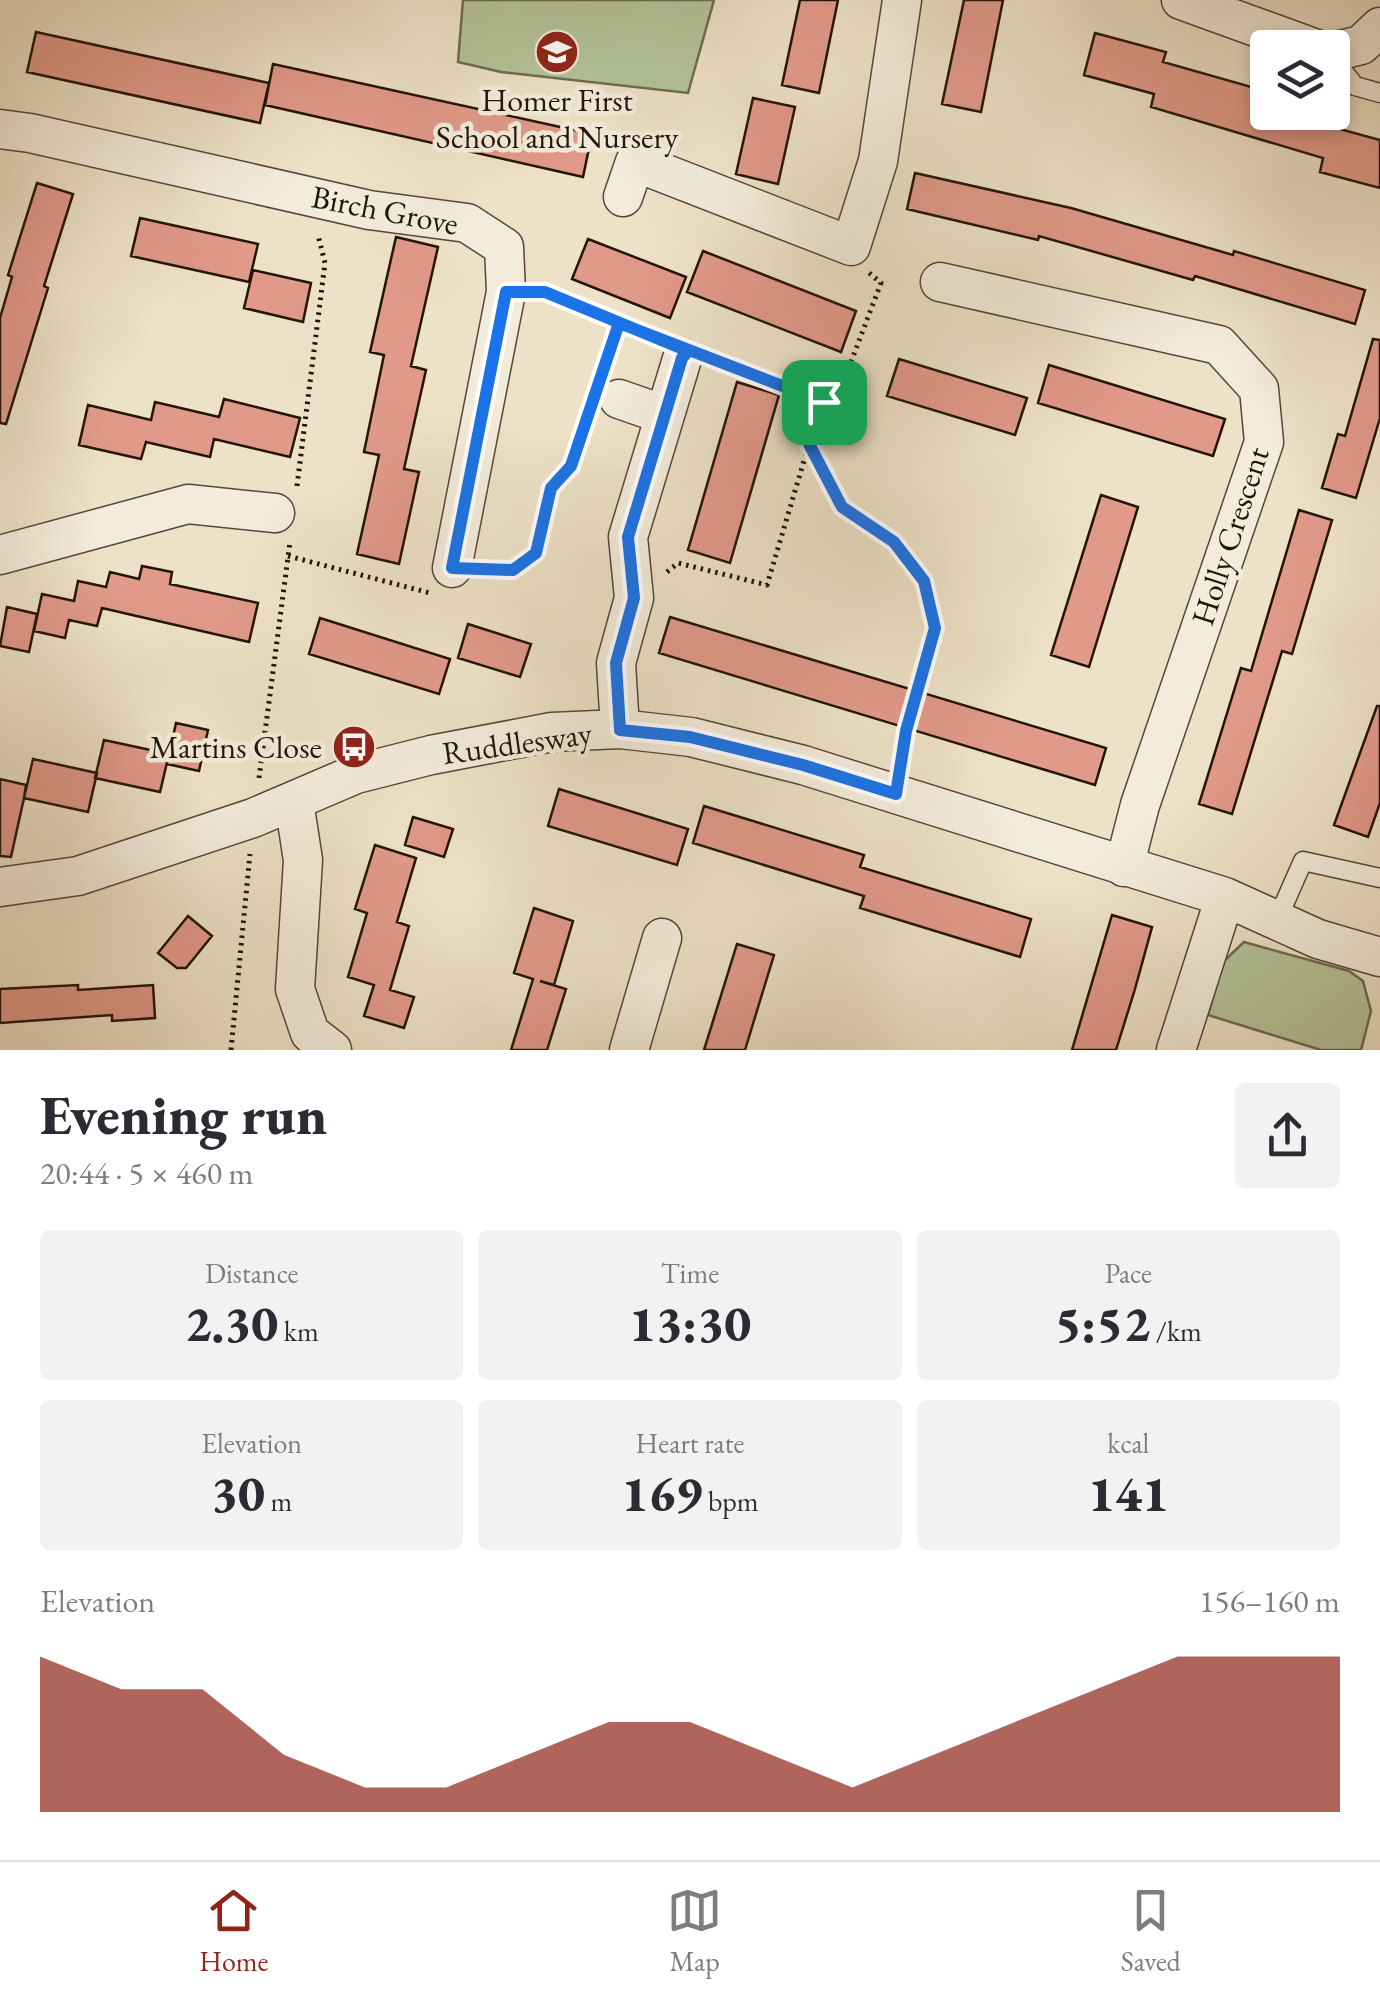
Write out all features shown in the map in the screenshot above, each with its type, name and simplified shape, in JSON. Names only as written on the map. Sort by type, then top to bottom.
[{"type":"street","points":[[623,197],[634,162],[851,246],[861,158],[902,0]]},
{"type":"street","points":[[1181,0],[1264,30]]},
{"type":"street","points":[[1350,49],[1380,27]]},
{"type":"street","name":"Birch Grove","points":[[0,129],[369,210],[466,223],[504,247],[506,292],[452,568]]},
{"type":"street","name":"Holly Crescent","points":[[958,294],[1219,346],[1260,389],[1264,442],[1146,787],[1124,867]]},
{"type":"street","points":[[620,730],[616,663],[634,598],[628,537],[685,355]]},
{"type":"street","points":[[603,396],[665,415]]},
{"type":"street","points":[[0,554],[188,504],[259,519]]},
{"type":"street","name":"Ruddlesway","points":[[0,887],[78,876],[254,818],[356,774],[430,755],[552,732],[620,730],[690,737],[803,765],[1225,897],[1318,939],[1380,958]]},
{"type":"street","points":[[294,802],[303,860],[295,989],[310,1033],[332,1050]]},
{"type":"street","points":[[1176,1050],[1225,897]]},
{"type":"street","points":[[629,1050],[648,954]]},
{"type":"lane","points":[[1350,79],[1355,86],[1380,93]]},
{"type":"lane","points":[[1277,920],[1303,861],[1380,878]]},
{"type":"path","points":[[506,292],[545,292],[685,355],[834,404],[881,283],[857,263],[851,246]]},
{"type":"path","points":[[288,556],[429,594],[452,568],[513,570],[536,553],[551,488],[571,466],[603,396],[619,323]]},
{"type":"path","points":[[663,576],[678,563],[766,585],[824,402]]},
{"type":"path","points":[[809,444],[842,507],[894,542],[924,581],[935,628],[906,731],[896,794]]},
{"type":"path","points":[[230,1047],[254,818]]},
{"type":"green space","name":"Homer First School and Nursery","points":[[463,0],[714,0],[688,93],[501,72],[458,62]]},
{"type":"green space","points":[[1244,942],[1349,971],[1363,981],[1371,1011],[1361,1050],[1321,1050],[1208,1015],[1223,962]]},
{"type":"building","points":[[800,0],[838,0],[819,93],[782,85]]},
{"type":"building","points":[[964,0],[1003,0],[981,112],[942,104]]},
{"type":"building","points":[[36,32],[269,83],[260,123],[27,72]]},
{"type":"building","points":[[1095,33],[1166,52],[1163,62],[1250,87],[1250,130],[1343,130],[1380,140],[1380,188],[1320,172],[1323,158],[1151,107],[1154,94],[1084,75]]},
{"type":"building","points":[[273,64],[592,134],[583,177],[265,105]]},
{"type":"building","points":[[753,98],[795,107],[778,184],[736,174]]},
{"type":"building","points":[[915,173],[1071,208],[1365,290],[1355,324],[1195,276],[1193,280],[1039,236],[1038,240],[907,209]]},
{"type":"building","points":[[37,183],[73,194],[6,424],[0,423],[0,318],[12,277],[8,275]]},
{"type":"building","points":[[140,218],[258,244],[249,282],[131,256]]},
{"type":"building","points":[[396,237],[438,247],[411,366],[426,370],[404,469],[419,472],[399,564],[357,554],[379,455],[364,452],[384,355],[370,352]]},
{"type":"building","points":[[588,239],[686,277],[670,318],[572,279]]},
{"type":"building","points":[[703,251],[856,311],[841,352],[687,292]]},
{"type":"building","points":[[253,270],[311,283],[303,322],[244,308]]},
{"type":"building","points":[[1373,339],[1380,340],[1380,418],[1356,498],[1322,488],[1338,434],[1345,436]]},
{"type":"building","points":[[899,359],[1027,398],[1015,435],[887,396]]},
{"type":"building","points":[[1049,365],[1225,419],[1213,456],[1038,403]]},
{"type":"building","points":[[737,382],[779,395],[730,563],[688,550]]},
{"type":"building","points":[[224,399],[300,418],[290,457],[214,439],[210,457],[146,442],[141,459],[79,445],[88,405],[151,420],[155,402],[219,417]]},
{"type":"building","points":[[1101,495],[1138,507],[1089,667],[1051,655]]},
{"type":"building","points":[[1299,510],[1332,520],[1292,654],[1282,651],[1232,814],[1199,804],[1241,668],[1251,671]]},
{"type":"building","points":[[142,566],[172,572],[170,584],[258,603],[249,642],[102,608],[97,626],[69,620],[65,638],[34,631],[42,594],[74,601],[78,581],[106,587],[110,572],[139,579]]},
{"type":"building","points":[[7,607],[37,614],[29,652],[0,646]]},
{"type":"building","points":[[670,617],[1106,748],[1095,785],[659,653]]},
{"type":"building","points":[[320,618],[450,659],[439,694],[309,654]]},
{"type":"building","points":[[468,624],[531,644],[520,677],[458,658]]},
{"type":"building","points":[[1377,706],[1380,803],[1368,837],[1334,825]]},
{"type":"building","points":[[176,723],[208,730],[199,771],[167,764]]},
{"type":"building","points":[[104,740],[169,754],[160,792],[95,778]]},
{"type":"building","points":[[33,759],[97,773],[88,812],[24,798]]},
{"type":"building","points":[[0,779],[26,785],[11,857],[0,856]]},
{"type":"building","points":[[559,789],[688,829],[677,865],[548,826]]},
{"type":"building","points":[[704,806],[864,855],[860,867],[1031,919],[1020,957],[860,908],[864,896],[693,843]]},
{"type":"building","points":[[413,817],[453,829],[444,857],[405,845]]},
{"type":"building","points":[[375,845],[416,858],[397,922],[409,926],[390,990],[414,997],[404,1028],[364,1016],[374,985],[348,977],[367,913],[355,909]]},
{"type":"building","points":[[534,908],[573,921],[554,985],[540,981],[566,989],[547,1050],[511,1050],[533,979],[514,973]]},
{"type":"building","points":[[1112,915],[1152,927],[1135,989],[1116,1050],[1072,1050]]},
{"type":"building","points":[[188,916],[212,936],[186,968],[177,968],[158,953]]},
{"type":"building","points":[[737,944],[774,955],[745,1050],[704,1050]]},
{"type":"building","points":[[78,985],[78,990],[153,985],[155,1018],[112,1021],[112,1015],[0,1023],[0,989]]},
{"type":"place","name":"Homer First School and Nursery","points":[[557,52]]},
{"type":"place","name":"Martins Close","points":[[354,747]]},
{"type":"route","points":[[824,402],[688,351],[619,323],[571,466],[551,488],[536,553],[513,570],[452,568],[506,292],[545,292],[688,351],[682,358],[628,537],[634,598],[616,663],[620,730],[690,737],[803,765],[896,794],[906,731],[935,628],[924,581],[894,542],[842,507],[809,444],[824,402]]}]
